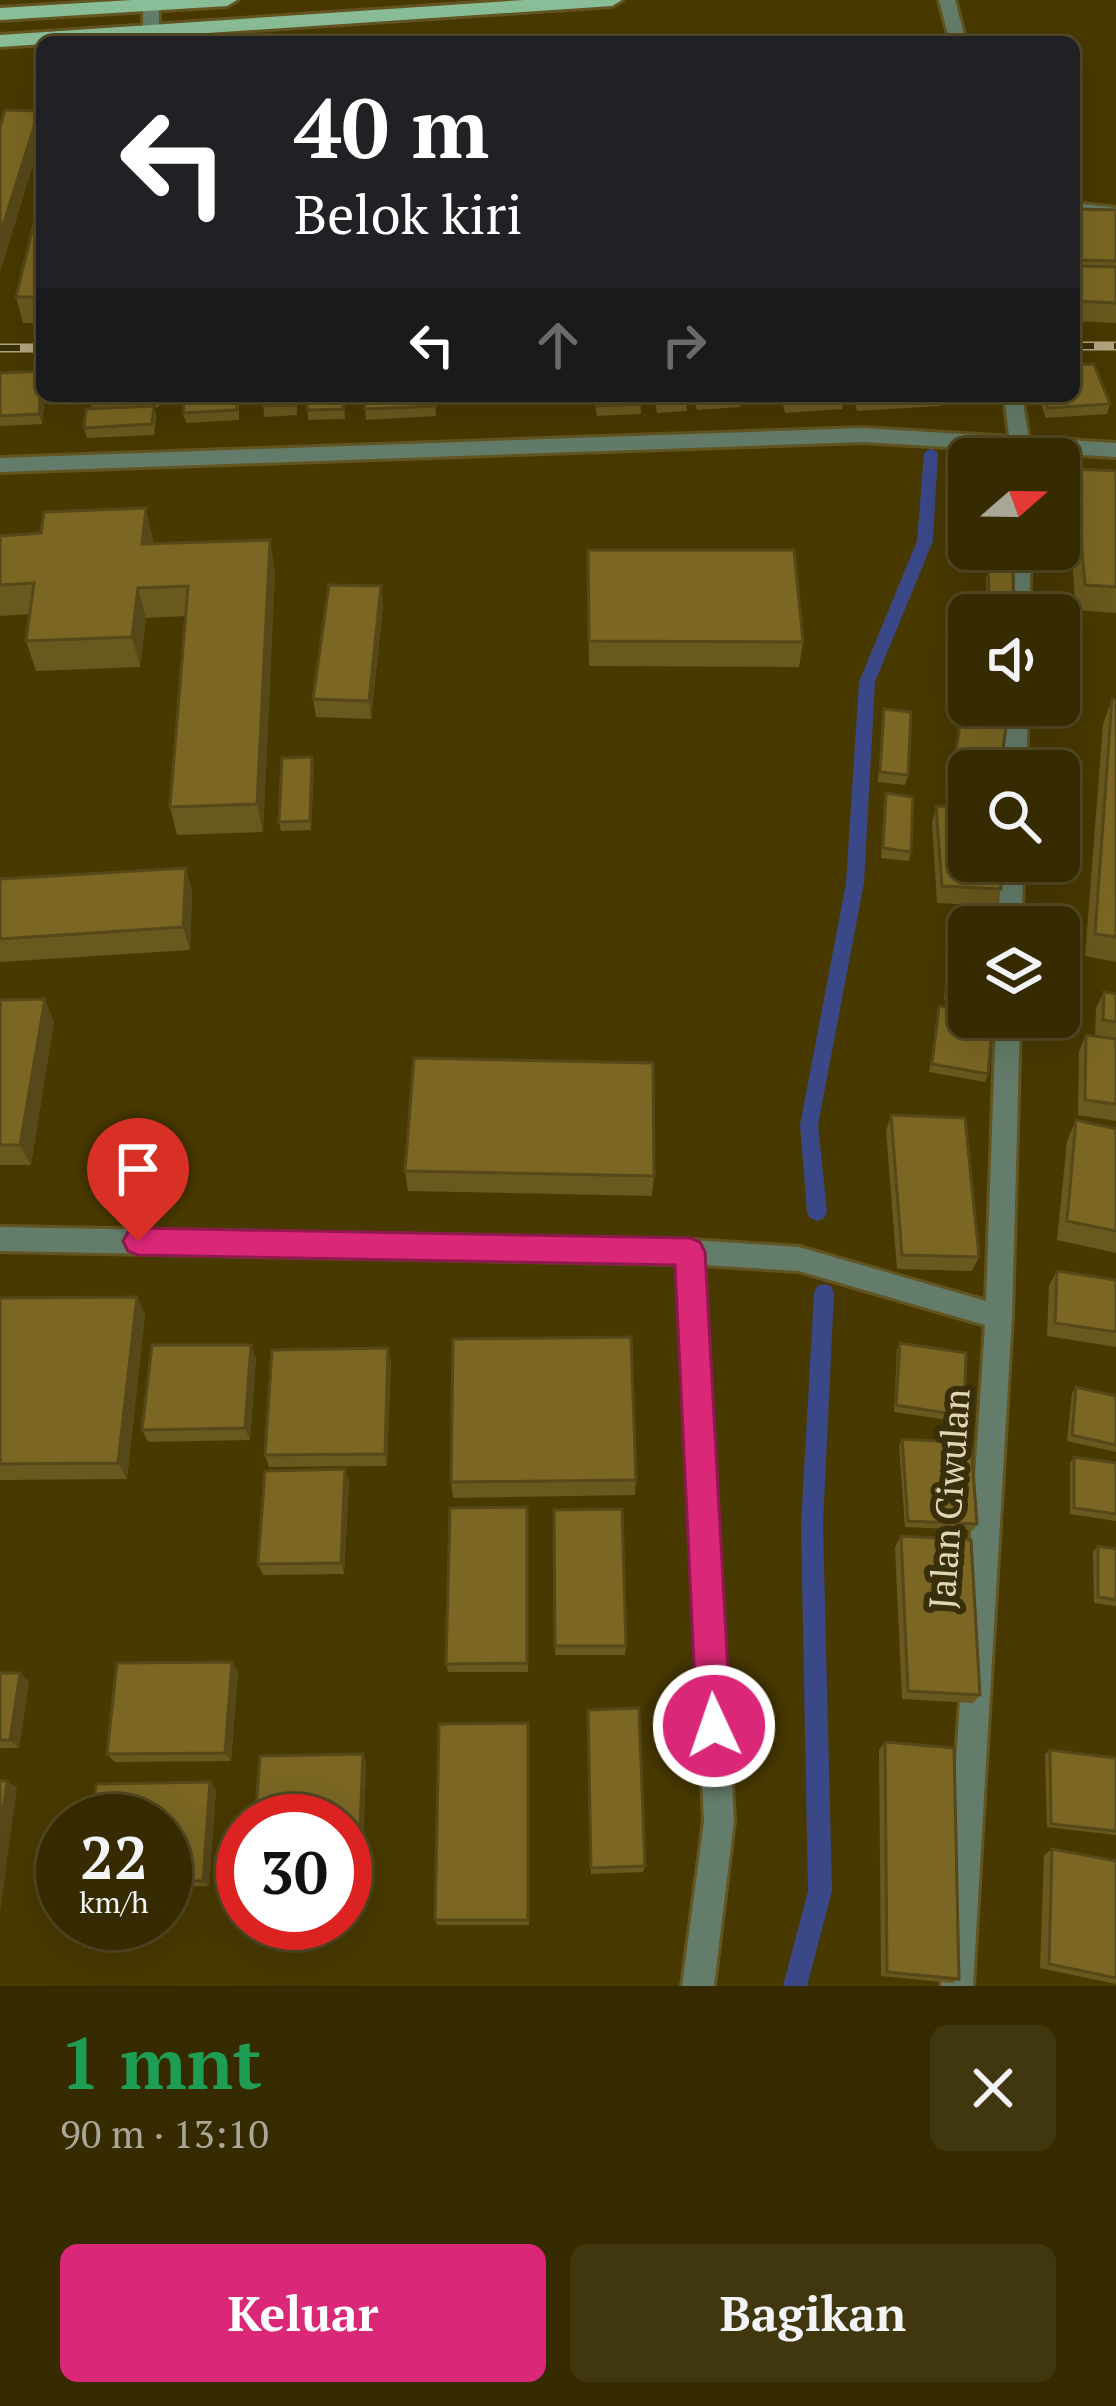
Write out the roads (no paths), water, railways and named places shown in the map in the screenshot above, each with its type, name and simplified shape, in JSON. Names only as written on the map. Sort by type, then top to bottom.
[{"type":"main road","points":[[0,14],[226,0]]},
{"type":"main road","points":[[163,36],[612,0]]},
{"type":"main road","points":[[0,41],[36,40]]},
{"type":"street","points":[[947,0],[956,36]]},
{"type":"street","points":[[151,5],[151,36]]},
{"type":"street","points":[[1080,209],[1116,213]]},
{"type":"street","points":[[1014,402],[1019,438]]},
{"type":"street","points":[[0,465],[898,436],[948,440]]},
{"type":"street","points":[[1080,451],[1116,450]]},
{"type":"street","name":"Jalan Ciwulan","points":[[957,1986],[999,1317],[1007,1038]]},
{"type":"street","points":[[0,1239],[690,1252],[799,1259],[999,1317]]},
{"type":"street","points":[[690,1252],[718,1821],[698,1986]]},
{"type":"waterway","points":[[817,1212],[809,1125],[855,883],[867,682],[925,541],[931,453]]},
{"type":"waterway","points":[[795,1986],[820,1891],[812,1524],[824,1293]]},
{"type":"railway","points":[[1080,346],[1116,346]]},
{"type":"railway","points":[[0,348],[36,348]]}]
